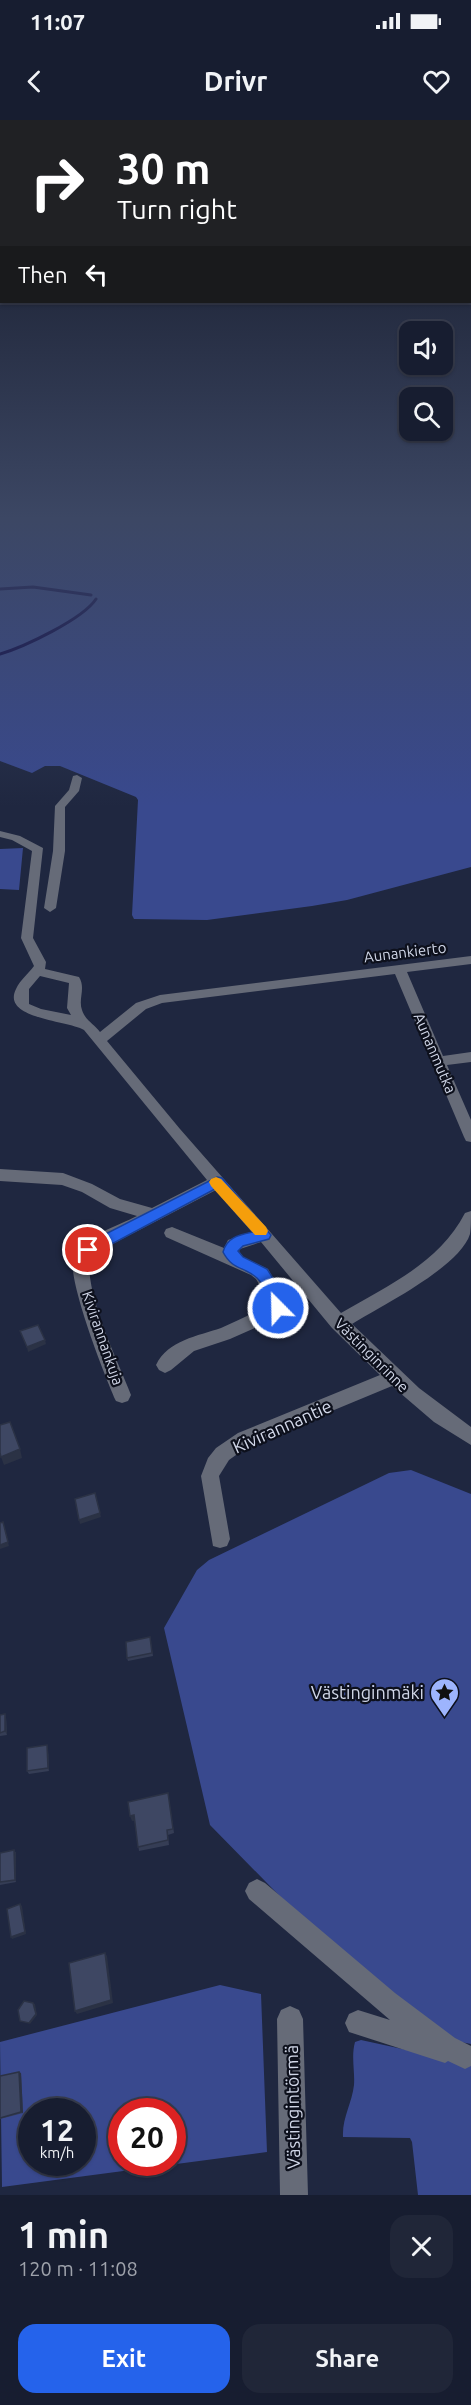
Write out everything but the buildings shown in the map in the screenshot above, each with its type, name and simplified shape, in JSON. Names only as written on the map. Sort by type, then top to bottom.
[{"type":"street","points":[[50,908],[59,851],[60,806],[74,791],[77,778]]},
{"type":"street","points":[[0,834],[16,838],[38,849],[27,938],[29,948],[40,961],[38,971],[23,986],[20,996],[23,1006],[33,1011],[81,1021]]},
{"type":"street","points":[[36,869],[59,851]]},
{"type":"street","name":"Aunankierto","points":[[99,1040],[136,1009],[152,1001],[471,960]]},
{"type":"street","name":"Aunanmutka","points":[[399,969],[471,1137]]},
{"type":"street","points":[[38,971],[74,980],[76,983],[75,1013],[81,1021]]},
{"type":"street","name":"Västinginrinne","points":[[81,1021],[89,1027],[217,1182],[338,1323],[393,1378],[451,1425],[471,1437]]},
{"type":"street","points":[[438,1061],[471,1057]]},
{"type":"street","points":[[4,1173],[63,1179],[87,1188],[115,1204],[154,1215]]},
{"type":"street","name":"Kivirannankuja","points":[[122,1395],[93,1316],[80,1263],[88,1250],[217,1182]]},
{"type":"street","points":[[338,1323],[430,1268],[459,1238],[471,1217]]},
{"type":"street","points":[[165,1365],[188,1344],[224,1334],[276,1311],[278,1308],[278,1298],[262,1274],[172,1233]]},
{"type":"street","points":[[237,1261],[231,1252],[234,1244],[264,1235]]},
{"type":"street","name":"Kivirannantie","points":[[220,1539],[210,1476],[212,1466],[222,1453],[243,1440],[393,1378]]},
{"type":"street","points":[[257,1891],[386,2002],[431,2036],[468,2056]]},
{"type":"street","name":"Västingintörmä","points":[[290,2019],[294,2195]]},
{"type":"street","points":[[358,2023],[406,2040],[468,2056]]},
{"type":"shaded area","points":[[0,613],[471,613],[471,867],[347,900],[312,906],[207,920],[134,919],[132,915],[138,800],[136,797],[60,766],[45,766],[32,773],[0,761]]},
{"type":"shaded area","points":[[23,848],[19,890],[0,889],[0,849]]},
{"type":"shaded area","points":[[411,1470],[471,1494],[471,2044],[434,2030],[313,1930],[210,1825],[164,1628],[197,1570],[209,1560],[389,1473]]},
{"type":"shaded area","points":[[220,1985],[261,1994],[267,2152],[186,2163],[186,2098],[108,2098],[108,2173],[96,2175],[96,2098],[18,2098],[18,2176],[85,2176],[2,2187],[0,2042]]},
{"type":"shaded area","points":[[361,2040],[471,2064],[471,2195],[418,2195],[410,2138],[343,2137],[344,2123],[354,2085],[354,2047],[355,2042]]},
{"type":"waterway","points":[[0,654],[37,639],[82,613]]},
{"type":"slow traffic","points":[[216,1182],[260,1231]]},
{"type":"place","name":"Västinginmäki","points":[[445,1718]]},
{"type":"route","points":[[88,1250],[217,1182],[264,1235],[239,1241],[231,1248],[231,1252],[237,1261],[262,1274],[278,1298],[278,1308]]}]
